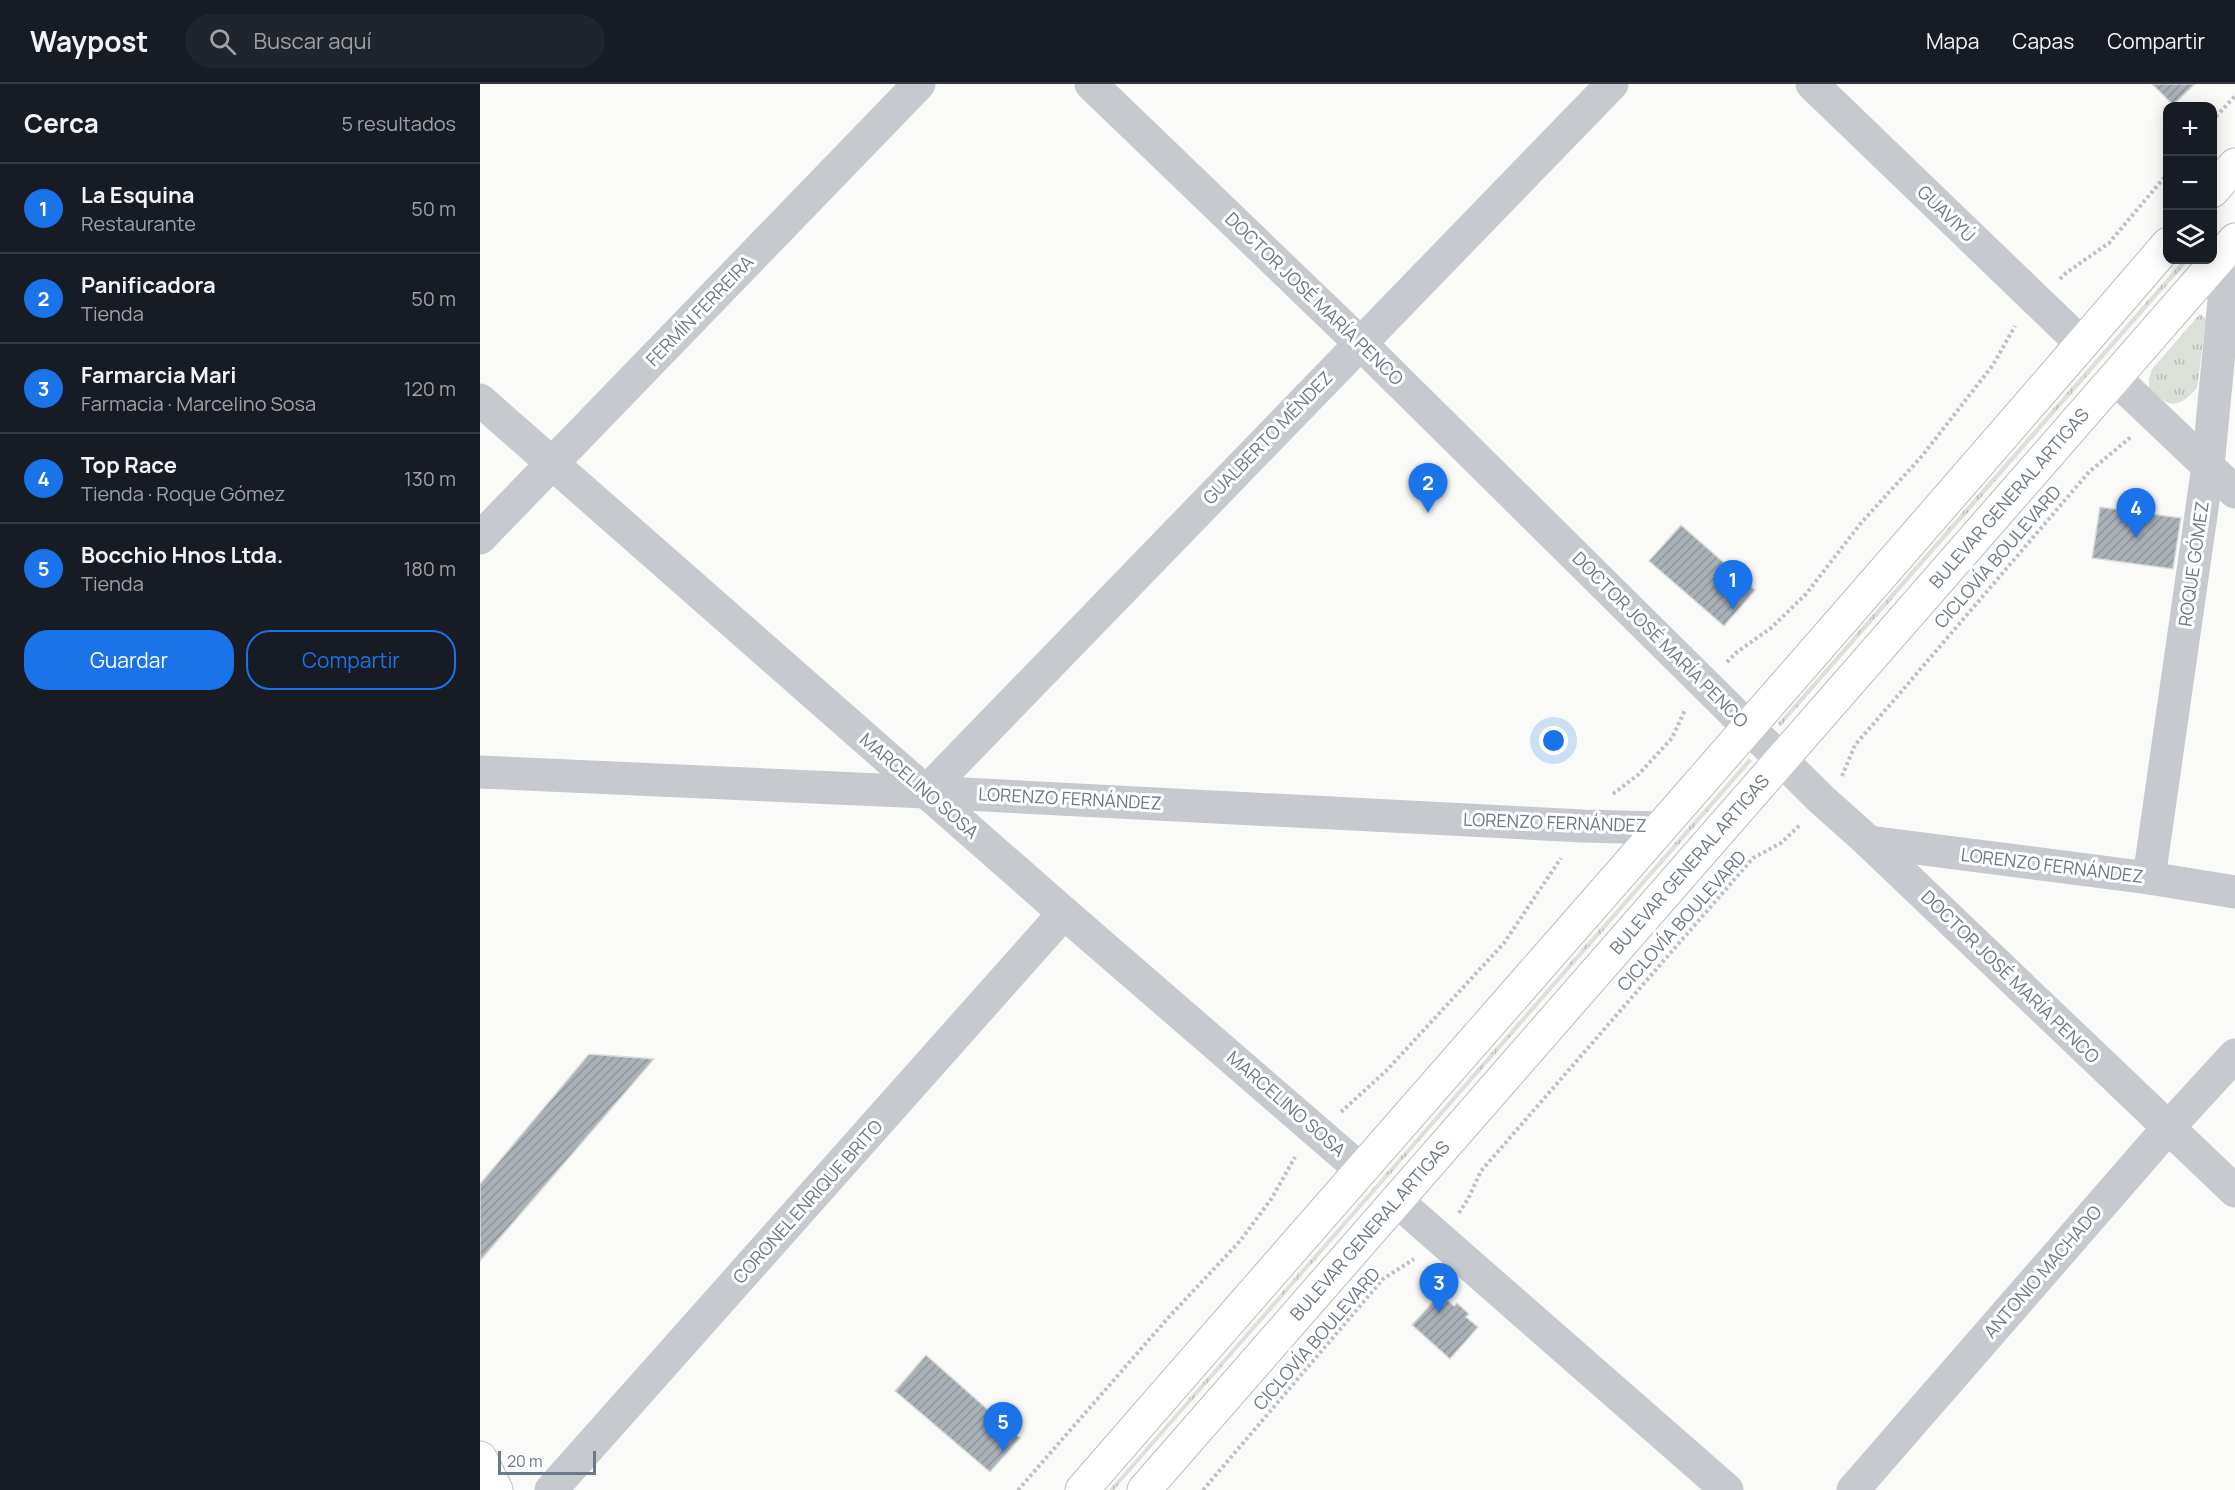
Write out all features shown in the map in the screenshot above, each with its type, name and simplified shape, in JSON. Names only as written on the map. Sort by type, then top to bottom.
[{"type":"main road","points":[[2217,185],[2235,165]]},
{"type":"main road","name":"BULEVAR GENERAL ARTIGAS","points":[[1144,1490],[2232,244]]},
{"type":"main road","points":[[1082,1490],[2163,250]]},
{"type":"main road","points":[[480,1458],[496,1490]]},
{"type":"street","name":"FERMÍN FERREIRA","points":[[480,538],[920,84]]},
{"type":"street","name":"DOCTOR JOSÉ MARÍA PENCO","points":[[1091,84],[1360,343],[1821,799],[2235,1191]]},
{"type":"street","name":"GUALBERTO MÉNDEZ","points":[[926,792],[1611,84]]},
{"type":"street","name":"GUAVIYÚ","points":[[1812,84],[2082,344]]},
{"type":"street","name":"ROQUE GÓMEZ","points":[[2149,878],[2208,466],[2232,244]]},
{"type":"street","points":[[2115,378],[2235,492]]},
{"type":"street","name":"MARCELINO SOSA","points":[[480,400],[1064,913],[1360,1169]]},
{"type":"street","name":"LORENZO FERNÁNDEZ","points":[[480,772],[1660,828]]},
{"type":"street","name":"LORENZO FERNÁNDEZ","points":[[1869,842],[2149,878],[2235,892]]},
{"type":"street","name":"CORONEL ENRIQUE BRITO","points":[[551,1490],[1064,913]]},
{"type":"street","name":"ANTONIO MACHADO","points":[[1853,1490],[2168,1128],[2235,1055]]},
{"type":"street","points":[[1397,1201],[1727,1490]]},
{"type":"path","points":[[2217,116],[2235,96]]},
{"type":"path","name":"CICLOVÍA BOULEVARD","points":[[1203,1490],[1383,1279],[1421,1254],[1439,1238],[1468,1199],[1481,1171],[1531,1112],[1753,858],[1781,843],[1795,831],[1842,776],[1855,746],[2089,472],[2125,443],[2152,414]]},
{"type":"green space","points":[[2180,264],[2185,264],[1781,726],[1778,723]]},
{"type":"green space","points":[[2200,314],[2206,319],[2197,388],[2184,400],[2173,404],[2168,403],[2149,388],[2152,369]]},
{"type":"green space","points":[[1749,758],[1752,761],[1114,1490],[1109,1490]]},
{"type":"building","points":[[2152,84],[2195,84],[2176,102],[2170,102]]},
{"type":"building","points":[[2100,507],[2181,518],[2173,569],[2092,558]]},
{"type":"building","points":[[1681,525],[1755,590],[1724,626],[1649,561]]},
{"type":"building","points":[[589,1054],[654,1059],[480,1261],[480,1184]]},
{"type":"building","points":[[1440,1294],[1454,1306],[1457,1303],[1469,1314],[1466,1317],[1478,1327],[1450,1359],[1412,1325]]},
{"type":"building","points":[[926,1355],[1020,1438],[990,1472],[895,1391]]},
{"type":"place","name":"Panificadora","points":[[1428,513]]},
{"type":"place","name":"Top Race","points":[[2136,538]]},
{"type":"place","name":"La Esquina","points":[[1733,610]]},
{"type":"place","name":"Farmarcia Mari","points":[[1439,1313]]},
{"type":"place","name":"Bocchio Hnos Ltda.","points":[[1003,1452]]}]
